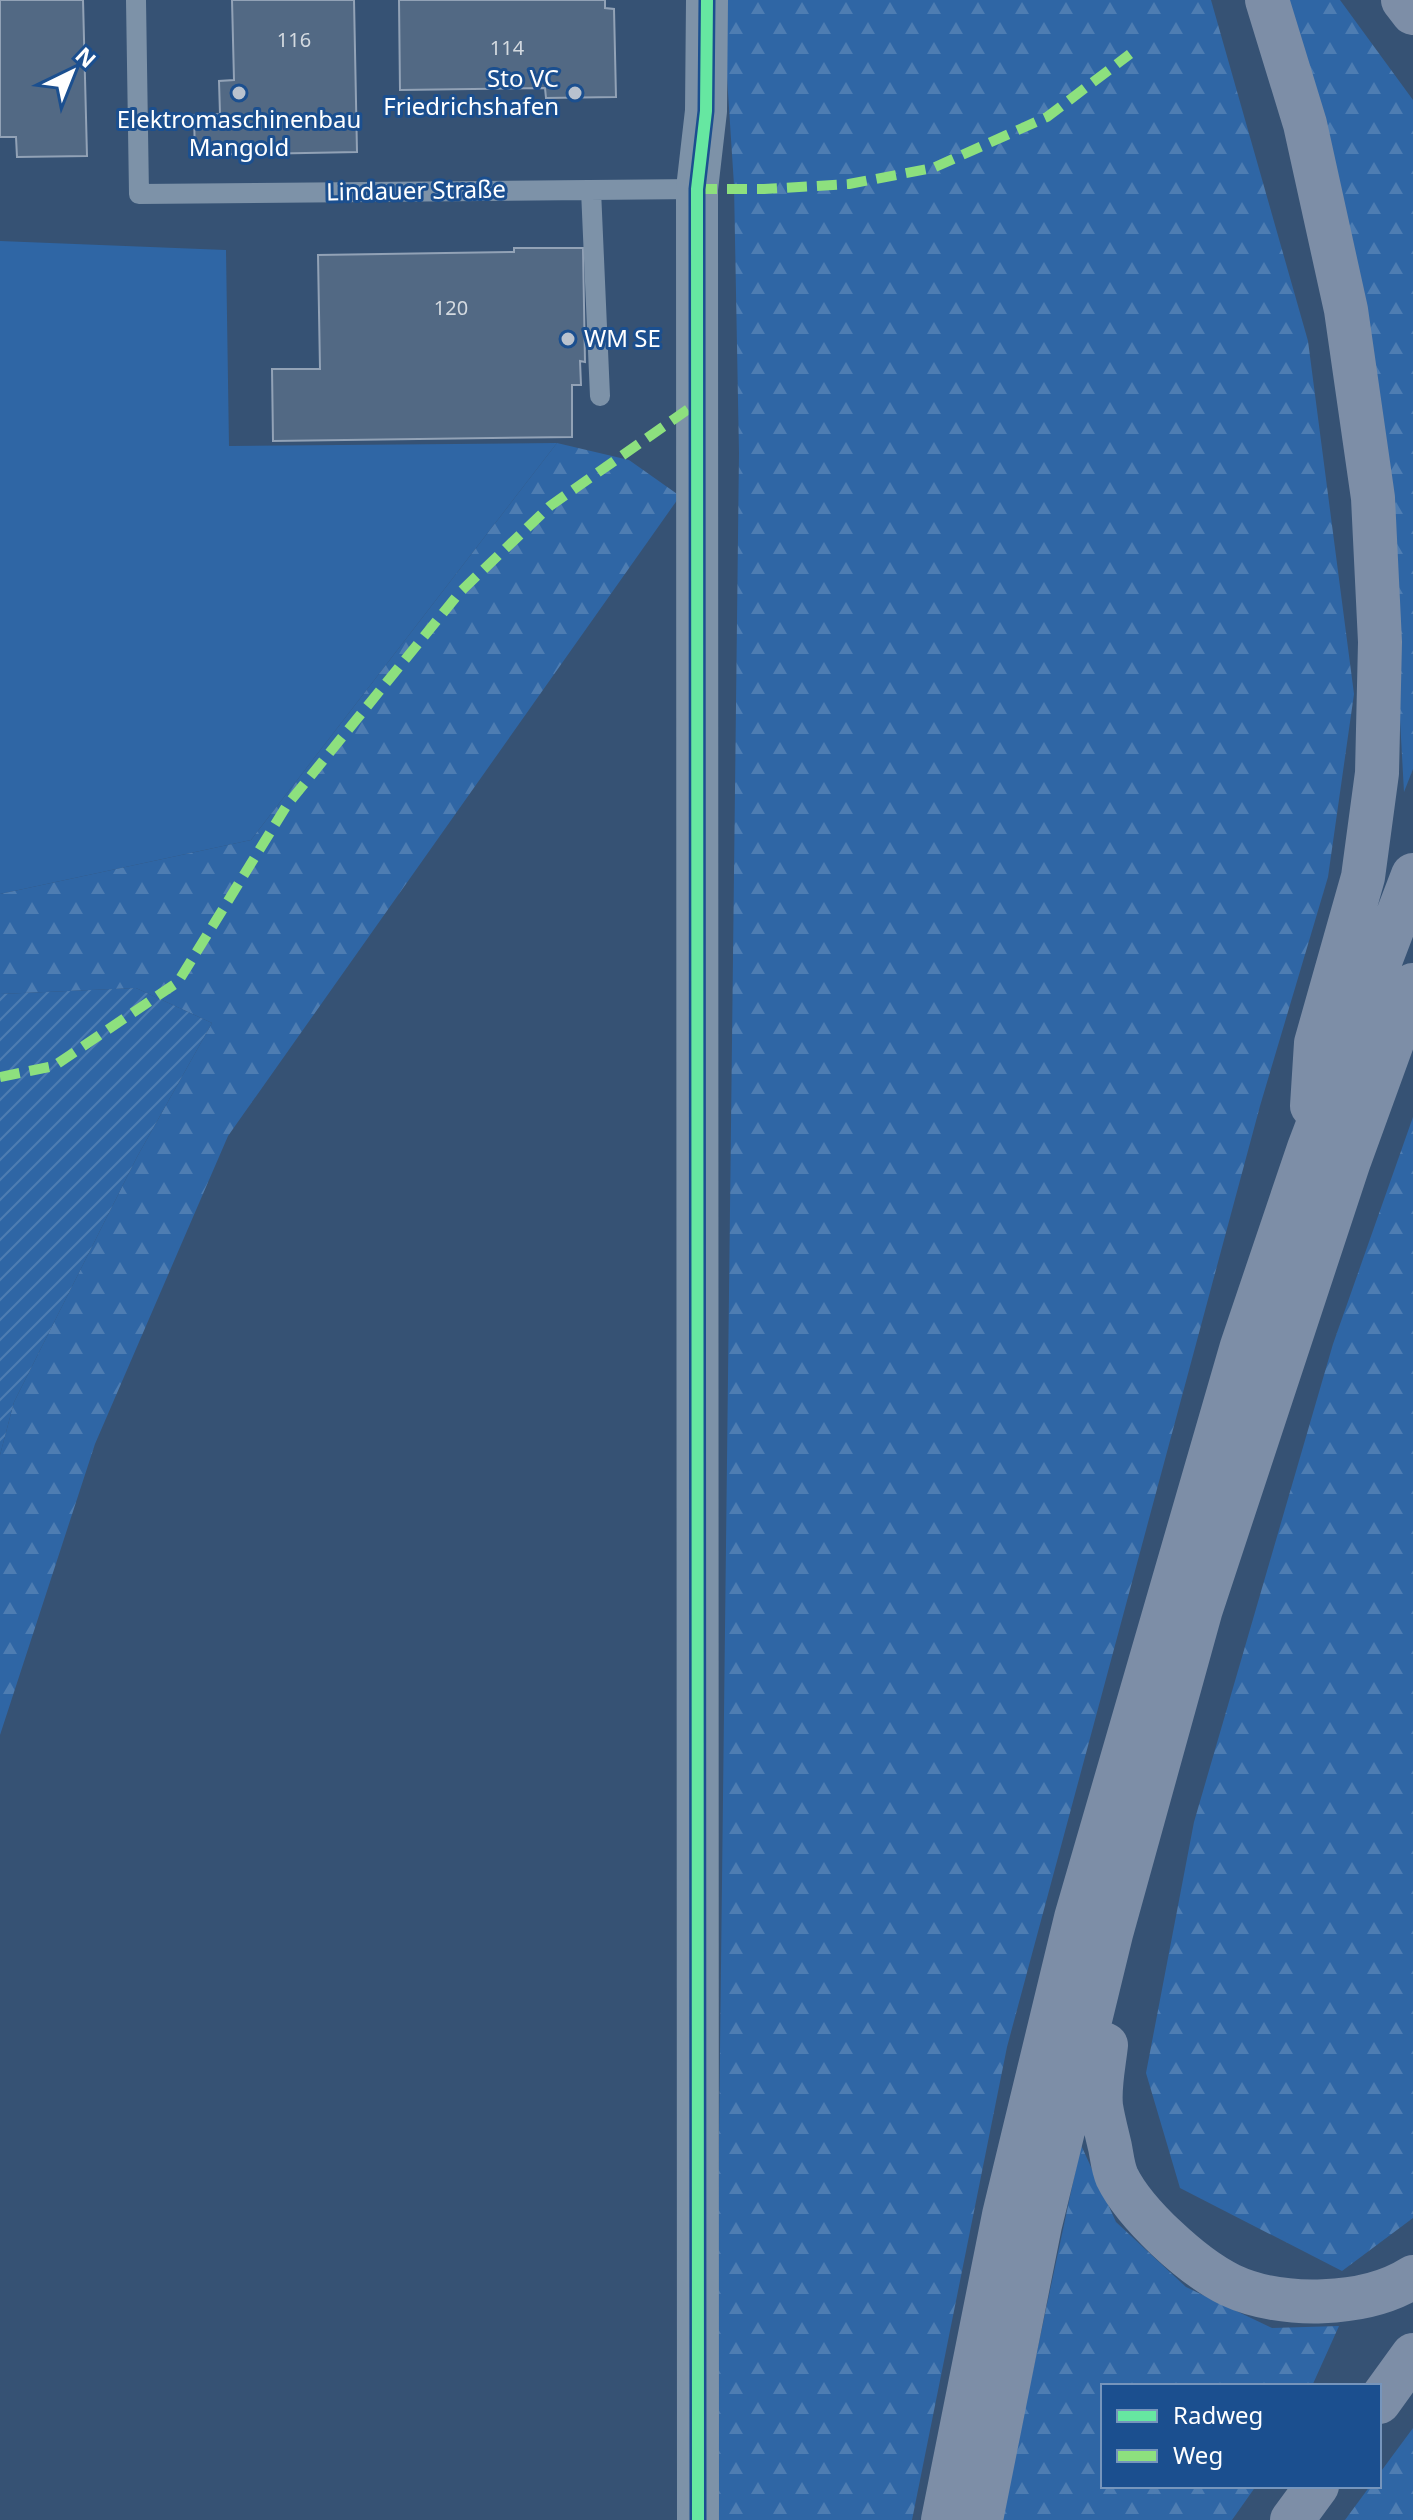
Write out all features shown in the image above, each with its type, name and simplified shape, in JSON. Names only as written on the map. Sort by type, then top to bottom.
[{"type":"main road","points":[[1267,0],[1305,124],[1346,310],[1373,498],[1380,642],[1377,773],[1363,877],[1316,1043],[1309,1148]]},
{"type":"main road","points":[[1403,0],[1413,13]]},
{"type":"main road","points":[[943,2520],[1004,2215],[1076,1918],[1242,1346],[1309,1148],[1413,875]]},
{"type":"main road","points":[[981,2520],[1040,2225],[1111,1934],[1201,1609],[1342,1179],[1413,985]]},
{"type":"main road","points":[[1111,1934],[1101,2103],[1116,2176],[1145,2218],[1182,2252],[1229,2285],[1266,2297],[1317,2301],[1360,2297],[1404,2283],[1413,2277]]},
{"type":"main road","points":[[1381,2399],[1413,2355]]},
{"type":"main road","points":[[1292,2520],[1316,2488]]},
{"type":"street","points":[[698,2520],[697,189],[706,111],[707,0]]},
{"type":"lane","name":"Lindauer Straße","points":[[136,0],[139,194],[697,189]]},
{"type":"lane","points":[[591,190],[600,396]]},
{"type":"green space","points":[[722,0],[1211,0],[1308,341],[1354,694],[1328,877],[1260,1106],[1007,2047],[912,2520],[719,2520],[717,2303],[739,453],[734,185]]},
{"type":"green space","points":[[1280,0],[1340,0],[1413,100],[1413,769],[1404,792],[1389,518]]},
{"type":"green space","points":[[0,241],[226,250],[229,446],[557,443],[251,840],[0,894]]},
{"type":"green space","points":[[557,443],[629,460],[680,496],[228,1136],[95,1444],[0,1735],[0,1455],[14,1402],[137,1157],[212,1023],[136,988],[0,994],[0,894],[251,840]]},
{"type":"green space","points":[[136,988],[212,1023],[137,1157],[14,1402],[0,1455],[0,994]]},
{"type":"green space","points":[[1413,1117],[1413,2218],[1342,2271],[1180,2188],[1146,2073],[1194,1822],[1333,1344]]},
{"type":"green space","points":[[1081,2145],[1116,2222],[1186,2287],[1272,2328],[1339,2326],[1313,2384],[1101,2384],[1101,2488],[1255,2488],[1232,2520],[1001,2520]]},
{"type":"green space","points":[[1413,2428],[1413,2520],[1345,2520],[1369,2488],[1381,2488],[1381,2471]]},
{"type":"building","points":[[0,0],[83,0],[87,156],[17,157],[16,137],[0,137]]},
{"type":"building","points":[[232,0],[354,0],[357,152],[195,155],[194,115],[220,114],[219,81],[234,80]]},
{"type":"building","points":[[399,0],[605,0],[605,8],[614,9],[616,97],[546,98],[545,88],[400,90]]},
{"type":"building","points":[[514,248],[583,248],[585,362],[580,361],[581,385],[572,385],[572,437],[273,441],[272,369],[320,369],[318,255],[514,252]]},
{"type":"marked path","points":[[697,189],[849,184],[933,168],[1047,117],[1130,54]]},
{"type":"marked path","points":[[0,1077],[54,1066],[178,982],[287,805],[460,592],[550,506],[697,403]]},
{"type":"cycle path","points":[[698,2520],[697,189],[706,111],[707,0]]},
{"type":"place","name":"Elektromaschinenbau Mangold","points":[[239,93]]},
{"type":"place","name":"Sto VC Friedrichshafen","points":[[575,93]]},
{"type":"place","name":"WM SE","points":[[568,339]]}]
